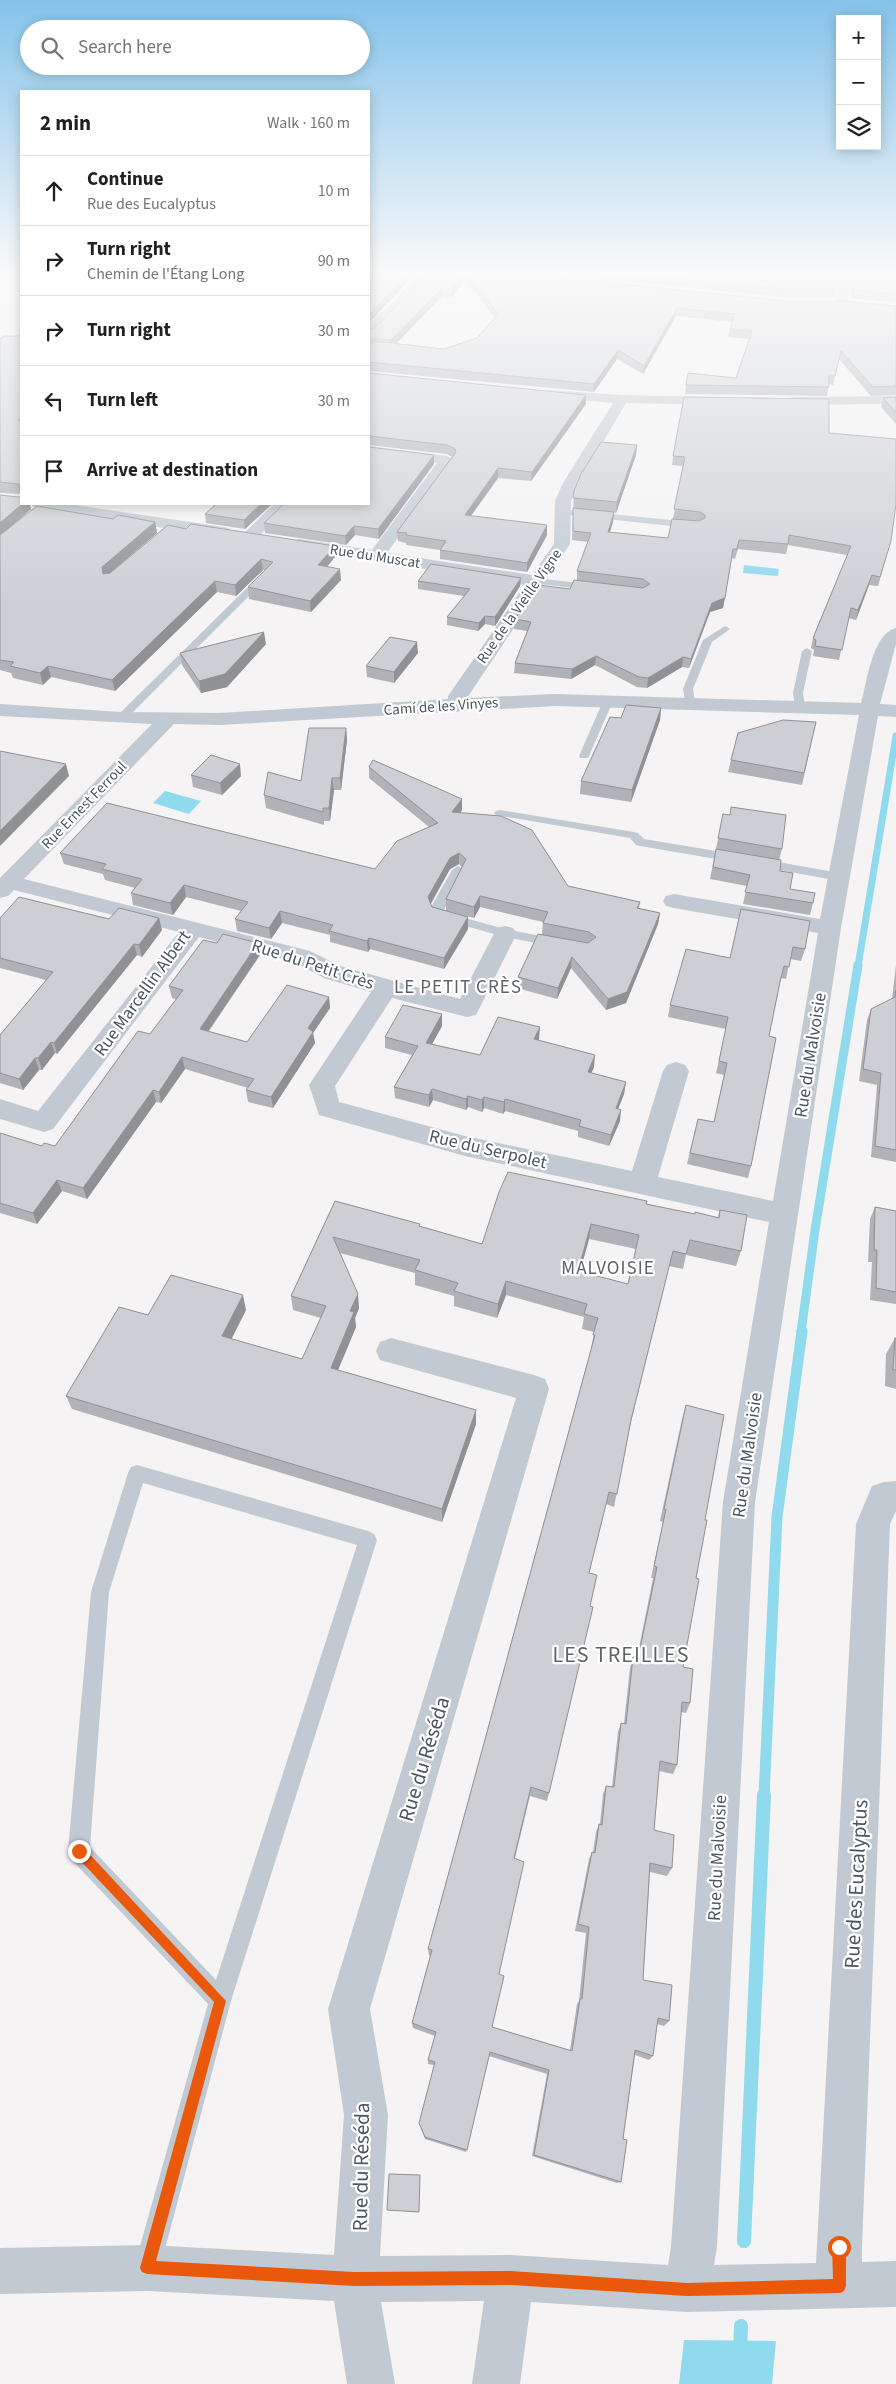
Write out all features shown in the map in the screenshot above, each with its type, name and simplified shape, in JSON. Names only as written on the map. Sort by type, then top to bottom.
[{"type":"street","points":[[540,393],[622,399],[734,401]]},
{"type":"street","name":"Rue de la Vieille Vigne","points":[[458,704],[458,696],[562,544],[562,502],[571,483],[622,399]]},
{"type":"street","points":[[783,401],[896,400]]},
{"type":"street","points":[[370,450],[447,460],[376,556]]},
{"type":"street","points":[[250,536],[283,505]]},
{"type":"street","name":"Rue du Muscat","points":[[39,508],[171,528],[250,536],[535,581]]},
{"type":"street","name":"Rue du Malvoisie","points":[[687,2289],[694,2247],[739,1502],[839,876],[882,710],[884,646],[896,633]]},
{"type":"street","name":"Camí de les Vinyes","points":[[0,710],[121,718],[220,719],[555,700],[882,710]]},
{"type":"street","name":"Rue Ernest Ferroul","points":[[5,887],[168,719]]},
{"type":"street","name":"Rue Marcellin Albert","points":[[0,1109],[44,1122],[194,928],[5,887]]},
{"type":"street","points":[[674,901],[830,928]]},
{"type":"street","name":"Rue du Petit Crès","points":[[194,928],[302,956],[332,972],[467,1009],[505,933]]},
{"type":"street","name":"Rue du Serpolet","points":[[386,988],[322,1085],[328,1108],[466,1146],[642,1182],[785,1216]]},
{"type":"street","points":[[642,1182],[676,1071]]},
{"type":"street","name":"Rue du Réséda","points":[[354,2279],[359,2243],[366,2115],[349,2009],[534,1389],[391,1351]]},
{"type":"street","name":"Rue des Eucalyptus","points":[[840,2286],[839,2237],[872,1524],[884,1498],[896,1496]]},
{"type":"street","points":[[0,2271],[147,2268],[354,2279],[511,2278],[687,2289],[896,2284]]},
{"type":"street","points":[[496,2384],[511,2278]]},
{"type":"street","points":[[354,2279],[371,2384]]},
{"type":"lane","points":[[562,512],[698,526]]},
{"type":"lane","points":[[121,718],[267,573]]},
{"type":"lane","points":[[535,581],[603,588]]},
{"type":"lane","points":[[690,704],[688,689],[708,640],[725,629]]},
{"type":"lane","points":[[800,706],[798,693],[807,651]]},
{"type":"lane","points":[[584,756],[608,702]]},
{"type":"lane","points":[[500,813],[634,835],[640,842],[839,876]]},
{"type":"lane","points":[[458,870],[436,909],[437,914],[505,933],[569,945]]},
{"type":"lane","points":[[147,2268],[220,2001],[368,1540],[138,1473],[100,1592],[79,1851],[220,2001]]},
{"type":"water","points":[[744,565],[779,569],[778,576],[743,573]]},
{"type":"water","points":[[165,791],[201,801],[189,814],[153,803]]},
{"type":"water","points":[[684,2340],[776,2341],[772,2384],[679,2384]]},
{"type":"building","points":[[0,383],[20,383],[20,419],[18,420],[20,421],[20,492],[19,484],[0,482]]},
{"type":"building","points":[[370,383],[470,383],[586,395],[532,472],[498,468],[465,515],[547,525],[527,563],[440,550],[446,541],[397,532],[456,452],[455,449],[447,445],[370,436]]},
{"type":"building","points":[[686,383],[829,383],[829,387],[686,385]]},
{"type":"building","points":[[870,383],[896,383],[896,386],[873,387]]},
{"type":"building","points":[[684,397],[829,399],[829,433],[896,439],[896,504],[891,541],[880,577],[872,575],[858,610],[851,608],[842,650],[815,646],[816,640],[813,638],[851,546],[789,535],[788,544],[739,540],[737,549],[733,549],[725,598],[712,603],[691,659],[683,657],[648,678],[639,677],[596,656],[572,669],[515,663],[531,622],[515,619],[538,585],[570,589],[574,580],[643,588],[650,584],[643,579],[577,571],[591,533],[573,531],[573,508],[614,512],[608,532],[668,538],[672,519],[699,521],[705,518],[705,515],[700,512],[674,509],[685,457],[673,456]]},
{"type":"building","points":[[896,397],[896,412],[883,398]]},
{"type":"building","points":[[601,442],[637,445],[617,502],[573,498],[581,474]]},
{"type":"building","points":[[370,447],[434,455],[378,529],[354,526],[345,536],[264,523],[283,505],[370,505]]},
{"type":"building","points":[[0,495],[20,496],[21,505],[0,523]]},
{"type":"building","points":[[215,505],[260,505],[244,520],[205,514]]},
{"type":"building","points":[[37,506],[113,519],[118,515],[155,522],[102,567],[103,574],[110,573],[168,525],[186,529],[191,524],[335,546],[318,565],[340,569],[310,601],[248,587],[273,562],[261,559],[235,585],[215,581],[112,680],[48,666],[40,673],[10,666],[14,662],[0,660],[0,535]]},
{"type":"building","points":[[431,564],[521,578],[495,617],[485,616],[479,623],[447,617],[470,589],[418,581]]},
{"type":"building","points":[[264,632],[225,674],[199,681],[180,653]]},
{"type":"building","points":[[390,637],[417,642],[394,672],[366,666]]},
{"type":"building","points":[[626,705],[661,708],[632,790],[581,781],[610,717],[621,718]]},
{"type":"building","points":[[783,720],[816,722],[804,773],[731,760],[738,733]]},
{"type":"building","points":[[309,728],[346,728],[340,778],[332,778],[329,808],[323,808],[323,812],[264,795],[268,772],[301,781]]},
{"type":"building","points":[[0,751],[66,764],[0,831]]},
{"type":"building","points":[[211,755],[240,764],[220,783],[191,775]]},
{"type":"building","points":[[373,760],[462,799],[452,812],[501,816],[532,830],[568,886],[640,902],[637,908],[660,913],[627,992],[608,999],[572,957],[558,988],[518,977],[538,934],[588,943],[596,937],[589,932],[543,923],[548,912],[480,896],[474,907],[446,899],[466,859],[459,853],[450,858],[428,897],[432,907],[468,917],[444,958],[369,938],[367,941],[329,931],[333,925],[280,911],[269,928],[235,919],[248,902],[184,885],[170,903],[131,893],[142,879],[102,869],[106,864],[60,853],[107,803],[375,869],[397,841],[438,823],[369,767]]},
{"type":"building","points":[[731,807],[786,815],[782,849],[718,838],[723,814],[730,815]]},
{"type":"building","points":[[716,849],[781,860],[780,871],[793,873],[790,889],[815,893],[813,903],[745,892],[750,875],[713,867]]},
{"type":"building","points":[[19,897],[109,919],[119,908],[159,918],[139,945],[134,944],[54,1043],[51,1042],[38,1058],[35,1058],[19,1079],[0,1073],[0,1035],[53,972],[0,958],[0,918]]},
{"type":"building","points":[[741,909],[810,921],[805,949],[793,947],[789,967],[784,966],[780,982],[769,1036],[776,1038],[751,1166],[690,1153],[698,1119],[714,1122],[727,1063],[719,1061],[728,1017],[670,1005],[686,949],[730,958]]},
{"type":"building","points":[[223,934],[258,943],[200,1029],[247,1042],[287,985],[329,997],[308,1028],[313,1032],[271,1097],[246,1090],[254,1079],[182,1057],[159,1092],[153,1090],[83,1188],[57,1180],[33,1213],[0,1203],[0,1133],[42,1146],[44,1143],[55,1146],[138,1031],[150,1034],[183,990],[169,986],[203,940],[217,943]]},
{"type":"building","points":[[896,990],[896,1150],[875,1146],[881,1073],[863,1069],[871,1009],[895,997]]},
{"type":"building","points":[[403,1005],[442,1014],[426,1043],[480,1055],[498,1017],[540,1027],[534,1039],[595,1055],[588,1072],[626,1082],[616,1108],[621,1110],[611,1135],[579,1126],[581,1120],[505,1099],[504,1102],[484,1097],[482,1100],[468,1096],[466,1099],[432,1089],[429,1095],[394,1087],[418,1046],[385,1037]]},
{"type":"building","points":[[508,1172],[647,1201],[646,1204],[695,1214],[695,1212],[719,1218],[720,1210],[747,1215],[741,1251],[690,1240],[686,1254],[673,1251],[631,1420],[617,1494],[609,1492],[589,1573],[597,1575],[590,1606],[593,1607],[549,1793],[531,1787],[514,1858],[524,1862],[499,1974],[504,1976],[492,2027],[572,2051],[580,1999],[582,1999],[589,1927],[578,1924],[592,1852],[595,1853],[599,1824],[602,1825],[606,1786],[614,1787],[621,1723],[626,1724],[633,1657],[638,1658],[657,1567],[654,1566],[666,1509],[664,1509],[686,1405],[724,1415],[705,1520],[707,1520],[696,1578],[699,1579],[683,1667],[693,1669],[690,1703],[682,1702],[677,1765],[660,1761],[654,1830],[674,1835],[672,1868],[650,1863],[643,1980],[672,1985],[669,2021],[658,2018],[653,2056],[635,2050],[623,2139],[627,2140],[621,2182],[534,2155],[549,2070],[490,2052],[467,2150],[425,2137],[419,2123],[435,2062],[428,2060],[436,2032],[412,2023],[432,1950],[428,1949],[595,1335],[593,1335],[598,1318],[584,1314],[587,1304],[506,1281],[498,1304],[454,1291],[458,1283],[415,1270],[420,1260],[333,1237],[358,1294],[350,1311],[354,1312],[331,1368],[476,1410],[442,1509],[66,1396],[119,1307],[148,1315],[171,1275],[243,1295],[222,1336],[302,1359],[326,1306],[291,1296],[335,1201],[420,1224],[419,1226],[482,1244],[499,1192]],"holes":[[[591,1224],[639,1235],[628,1284],[578,1271]]]},
{"type":"building","points":[[875,1207],[896,1211],[896,1292],[876,1288],[877,1250],[874,1250]]},
{"type":"building","points":[[895,1338],[896,1370],[893,1370]]},
{"type":"building","points":[[389,2174],[420,2175],[419,2212],[387,2210]]},
{"type":"waterway","points":[[858,966],[896,736]]},
{"type":"waterway","points":[[801,1332],[815,1230],[858,965]]},
{"type":"waterway","points":[[764,1796],[777,1517],[802,1331]]},
{"type":"waterway","points":[[744,2241],[764,1795]]},
{"type":"waterway","points":[[740,2351],[741,2326]]},
{"type":"district","name":"LE PETIT CRÈS","points":[[458,986]]},
{"type":"district","name":"MALVOISIE","points":[[608,1267]]},
{"type":"district","name":"LES TREILLES","points":[[621,1654]]},
{"type":"route","points":[[79,1851],[220,2001],[147,2268],[354,2279],[511,2278],[687,2289],[840,2286],[839,2247]]}]
